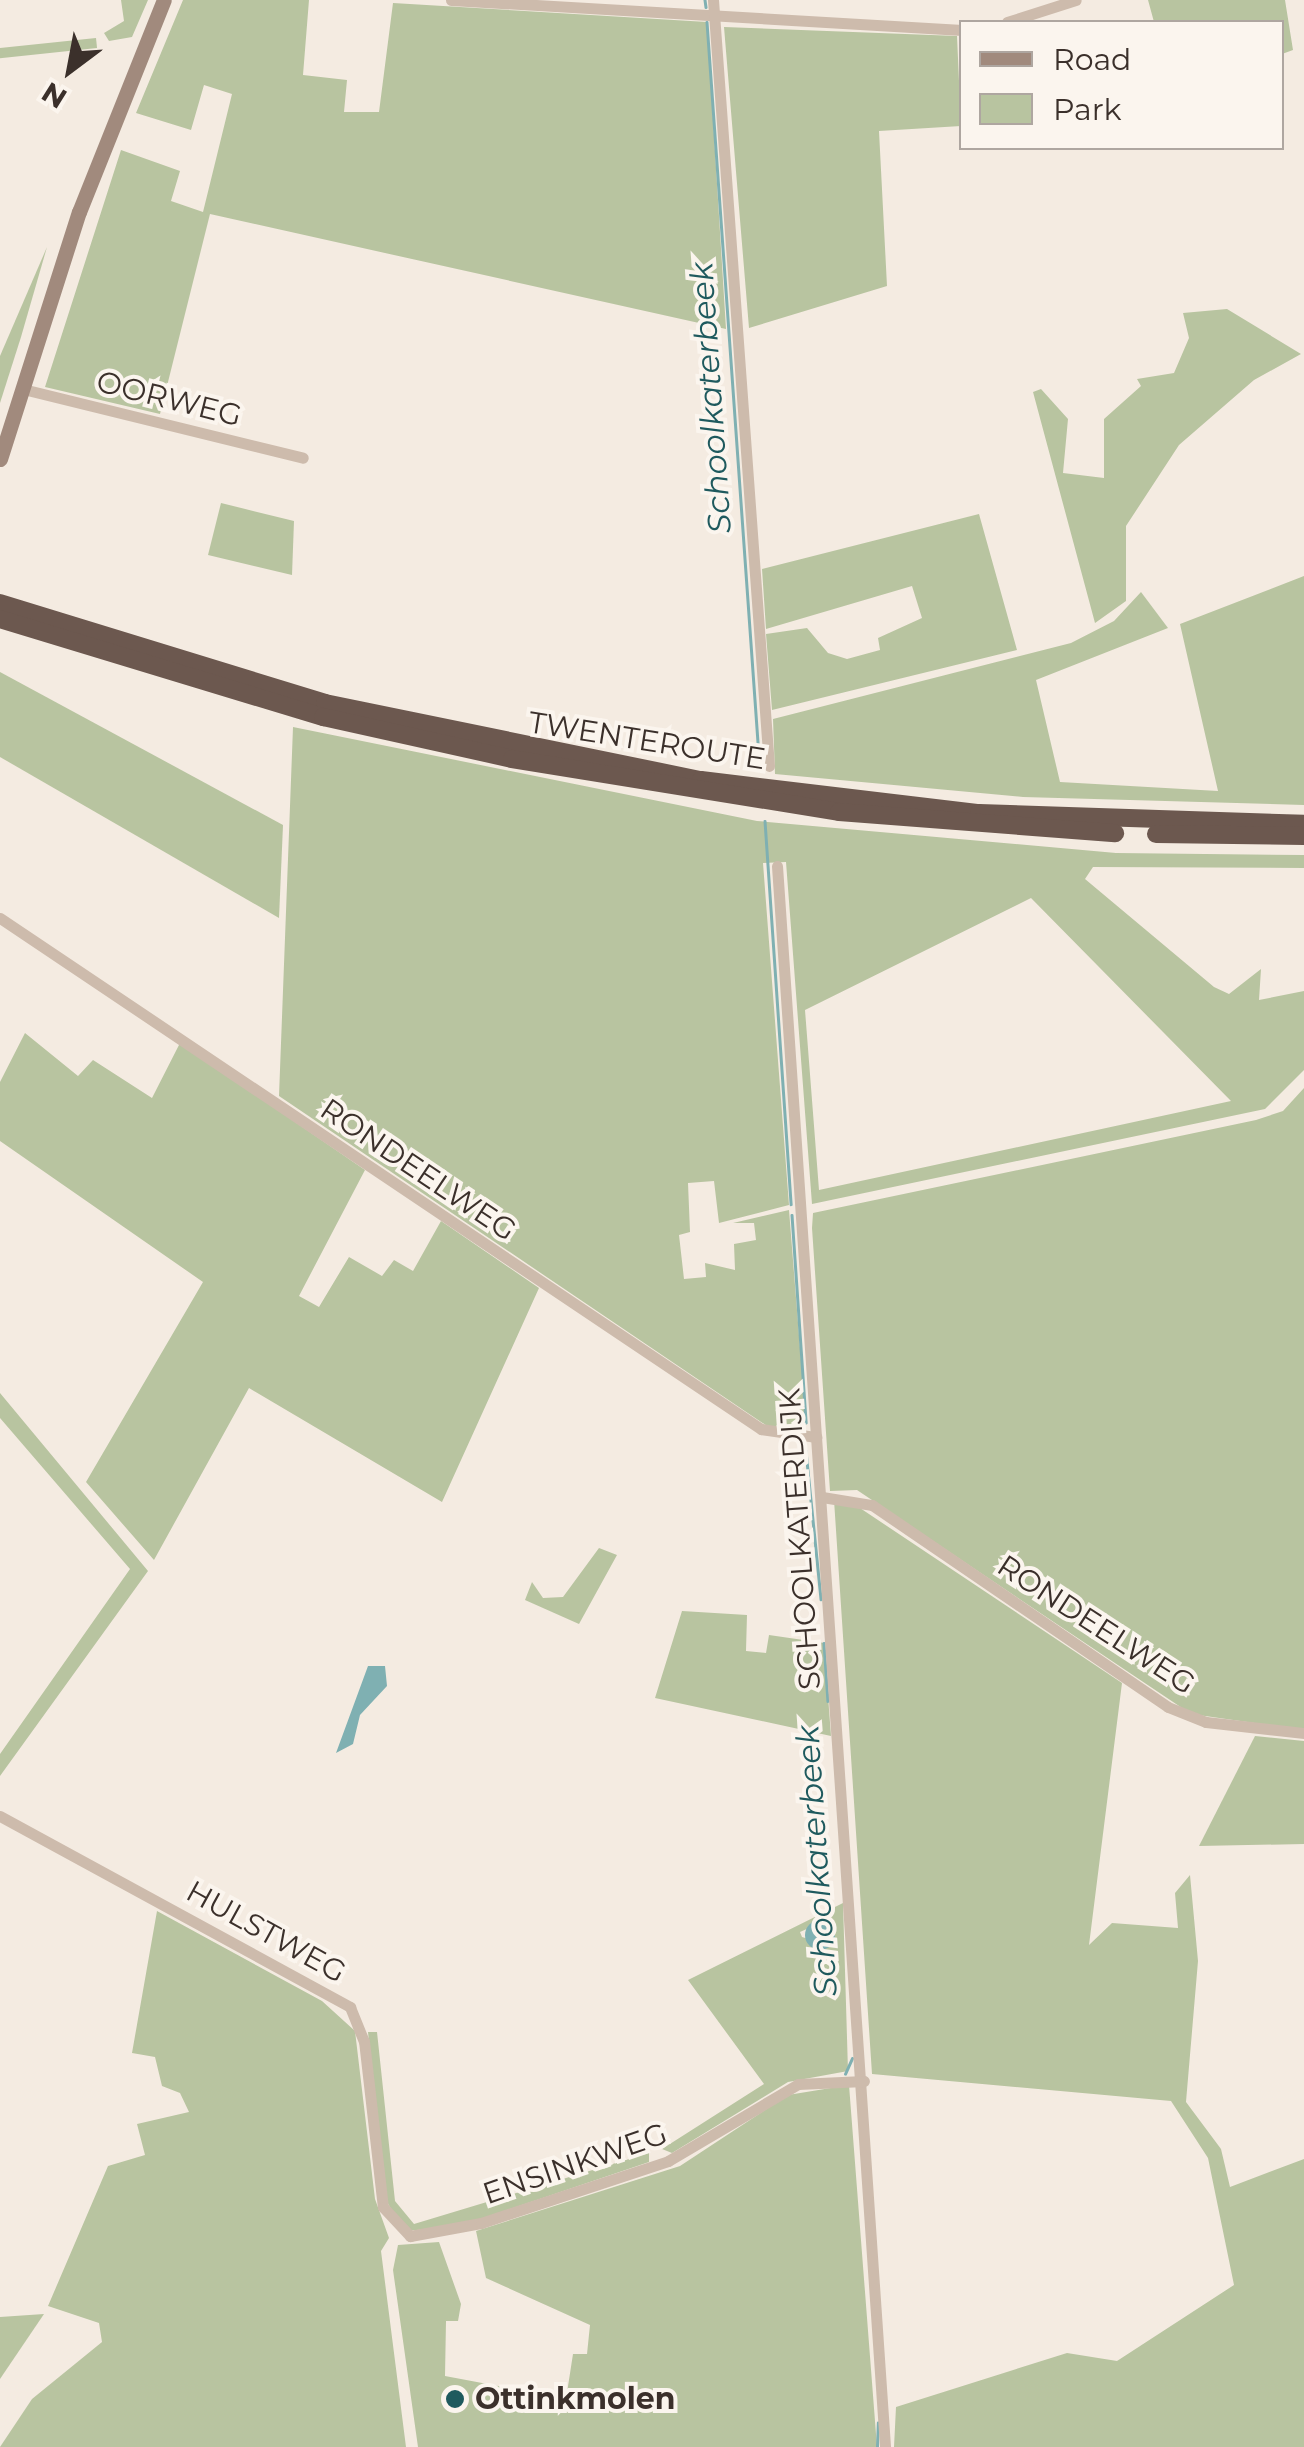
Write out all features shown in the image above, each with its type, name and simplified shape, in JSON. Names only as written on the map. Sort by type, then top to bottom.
[{"type":"highway","name":"TWENTEROUTE","points":[[0,604],[325,703],[700,780],[979,812],[1304,824]]},
{"type":"highway","name":"TWENTEROUTE","points":[[0,619],[323,716],[700,793],[1017,829],[1304,836]]},
{"type":"main road","points":[[0,459],[79,212],[164,0]]},
{"type":"street","points":[[450,0],[959,30]]},
{"type":"street","points":[[713,0],[769,766]]},
{"type":"street","points":[[1013,20],[1076,0]]},
{"type":"street","name":"OORWEG","points":[[23,389],[304,458]]},
{"type":"street","name":"SCHOOLKATERDIJK","points":[[777,866],[864,2081],[885,2447]]},
{"type":"street","name":"RONDEELWEG","points":[[0,918],[761,1429],[816,1437]]},
{"type":"street","name":"RONDEELWEG","points":[[822,1497],[872,1506],[1168,1707],[1206,1722],[1304,1733]]},
{"type":"street","name":"HULSTWEG","points":[[0,1816],[350,2007],[364,2041],[383,2208],[404,2234]]},
{"type":"street","name":"ENSINKWEG","points":[[404,2234],[427,2238],[668,2161],[798,2084],[864,2081]]},
{"type":"green space","points":[[121,0],[148,0],[132,37],[109,41],[104,33],[124,21]]},
{"type":"green space","points":[[183,0],[309,0],[303,75],[347,80],[344,112],[379,112],[393,3],[707,22],[726,329],[210,214],[160,414],[45,387],[121,150],[180,171],[171,201],[203,212],[232,94],[204,85],[191,130],[136,113]]},
{"type":"green space","points":[[1148,0],[1285,0],[1293,50],[1284,53],[1284,20],[1153,20]]},
{"type":"green space","points":[[724,27],[957,36],[959,126],[879,131],[887,286],[749,328]]},
{"type":"green space","points":[[96,38],[97,48],[0,58],[0,48]]},
{"type":"green space","points":[[47,247],[21,337],[0,403],[0,356]]},
{"type":"green space","points":[[1227,309],[1301,354],[1254,380],[1179,445],[1126,526],[1126,601],[1095,623],[1033,392],[1041,389],[1068,419],[1063,473],[1104,478],[1104,419],[1141,386],[1137,379],[1174,373],[1189,338],[1183,313]]},
{"type":"green space","points":[[221,503],[294,521],[292,575],[208,555]]},
{"type":"green space","points":[[979,514],[1017,650],[772,710],[766,634],[807,628],[828,653],[847,659],[880,650],[878,638],[922,618],[912,586],[766,629],[762,569]]},
{"type":"green space","points":[[1304,576],[1304,805],[1023,797],[775,774],[773,719],[1071,643],[1114,621],[1141,592],[1168,628],[1036,680],[1060,782],[1218,791],[1180,624]]},
{"type":"green space","points":[[0,672],[283,825],[279,918],[0,757]]},
{"type":"green space","points":[[293,727],[757,821],[1116,853],[1304,855],[1304,868],[1093,867],[1085,879],[1214,987],[1229,994],[1261,969],[1259,1000],[1304,991],[1304,1070],[1265,1109],[812,1204],[786,862],[763,863],[789,1205],[719,1223],[714,1181],[688,1183],[690,1232],[679,1235],[684,1279],[706,1277],[705,1263],[735,1270],[734,1244],[756,1240],[754,1223],[733,1223],[789,1210],[806,1423],[797,1431],[767,1426],[279,1096]],"holes":[[[1031,898],[1231,1101],[819,1190],[805,1010]]]},
{"type":"green space","points":[[25,1033],[78,1076],[93,1060],[152,1098],[180,1043],[365,1170],[299,1296],[319,1307],[349,1257],[382,1276],[394,1260],[413,1271],[441,1221],[539,1288],[442,1502],[249,1388],[154,1560],[86,1482],[203,1282],[0,1141],[0,1082]]},
{"type":"green space","points":[[1304,1088],[1304,1730],[1191,1714],[857,1490],[830,1491],[812,1228],[813,1213],[1256,1120],[1283,1111]]},
{"type":"green space","points":[[0,1393],[148,1571],[0,1776],[0,1754],[130,1569],[0,1418]]},
{"type":"green space","points":[[834,1500],[848,1500],[1122,1683],[1089,1945],[1112,1923],[1178,1928],[1175,1893],[1190,1875],[1198,1961],[1186,2102],[1221,2149],[1230,2187],[1304,2159],[1304,2447],[894,2447],[896,2407],[1067,2353],[1117,2361],[1234,2285],[1208,2158],[1171,2101],[872,2074]]},
{"type":"green space","points":[[599,1548],[617,1555],[579,1624],[525,1600],[532,1582],[543,1598],[563,1597]]},
{"type":"green space","points":[[682,1611],[747,1615],[746,1651],[766,1653],[769,1635],[824,1643],[831,1736],[655,1698]]},
{"type":"green space","points":[[1255,1736],[1304,1741],[1304,1844],[1199,1846]]},
{"type":"green space","points":[[843,1903],[848,2071],[788,2082],[672,2153],[662,2149],[764,2084],[688,1980]],"holes":[[[829,1919],[835,1947],[802,1937],[800,1932]]]},
{"type":"green space","points":[[157,1911],[322,2001],[355,2031],[375,2199],[389,2238],[381,2251],[406,2447],[0,2447],[32,2399],[102,2342],[99,2323],[48,2306],[108,2166],[145,2155],[137,2124],[189,2112],[180,2093],[162,2086],[155,2057],[132,2053]]},
{"type":"green space","points":[[368,2032],[377,2032],[395,2201],[414,2224],[649,2153],[649,2162],[457,2227],[403,2231],[385,2198]]},
{"type":"green space","points":[[849,2085],[877,2447],[418,2447],[393,2270],[398,2245],[439,2242],[461,2304],[458,2321],[446,2321],[445,2376],[566,2399],[573,2354],[587,2354],[590,2325],[486,2278],[476,2231],[680,2166],[788,2095]]},
{"type":"green space","points":[[44,2314],[0,2379],[0,2317]]},
{"type":"water","points":[[368,1666],[385,1666],[387,1686],[360,1715],[353,1744],[336,1753]]},
{"type":"water","points":[[820,1920],[830,1925],[835,1935],[830,1945],[820,1950],[810,1945],[805,1935],[810,1925]]},
{"type":"waterway","name":"Schoolkaterbeek","points":[[705,0],[706,7]]},
{"type":"waterway","name":"Schoolkaterbeek","points":[[707,22],[760,770]]},
{"type":"waterway","name":"Schoolkaterbeek","points":[[765,821],[791,1204]]},
{"type":"waterway","name":"Schoolkaterbeek","points":[[792,1215],[806,1423]]},
{"type":"waterway","name":"Schoolkaterbeek","points":[[806,1451],[821,1599]]},
{"type":"waterway","name":"Schoolkaterbeek","points":[[824,1643],[828,1701]]},
{"type":"waterway","name":"Schoolkaterbeek","points":[[845,2074],[852,2058]]},
{"type":"waterway","name":"Schoolkaterbeek","points":[[877,2447],[878,2423]]},
{"type":"place","name":"Ottinkmolen","points":[[455,2399]]}]
